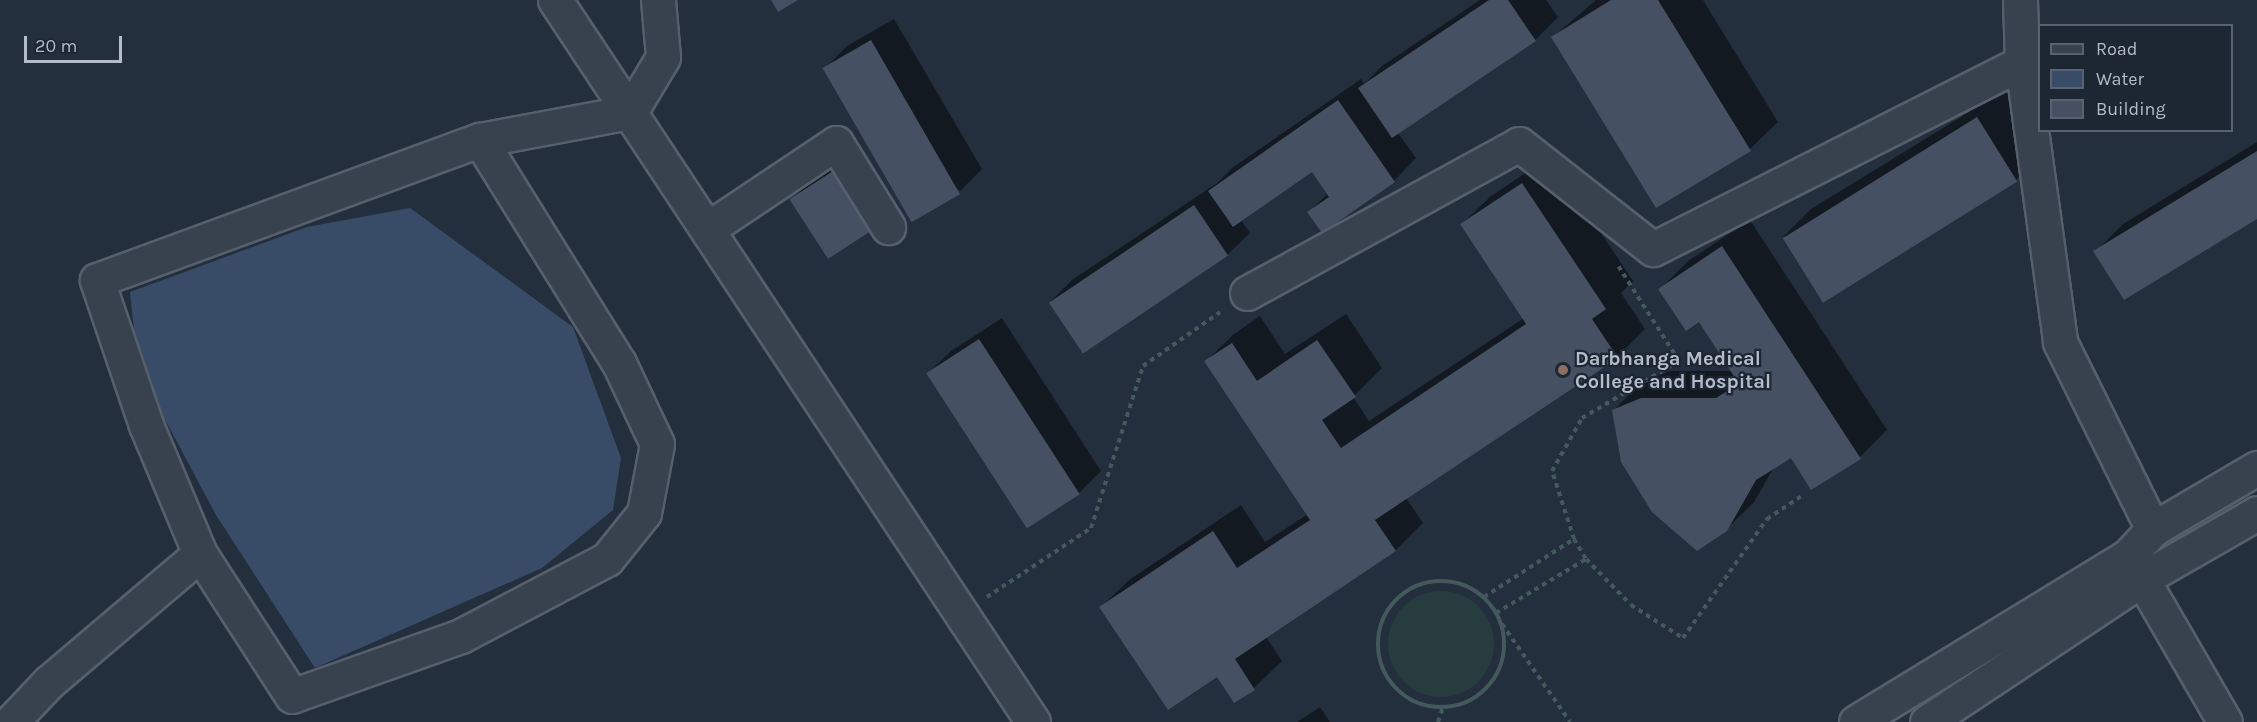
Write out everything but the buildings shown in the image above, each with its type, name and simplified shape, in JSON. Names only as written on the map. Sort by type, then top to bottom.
[{"type":"street","points":[[555,0],[709,228],[959,615],[1033,722]]},
{"type":"street","points":[[480,140],[619,363],[657,444],[644,513],[607,560],[461,636],[292,696],[200,554],[146,425],[97,280],[480,140],[630,112],[663,57],[658,0]]},
{"type":"street","points":[[2020,0],[2022,63],[2060,342],[2153,529]]},
{"type":"street","points":[[1247,293],[1519,144],[1653,249],[2022,63]]},
{"type":"street","points":[[709,228],[836,143],[888,226]]},
{"type":"street","points":[[1927,722],[2136,567],[2153,529],[2257,468]]},
{"type":"street","points":[[1856,722],[2136,567],[2257,513]]},
{"type":"street","points":[[11,722],[49,682],[200,554]]},
{"type":"street","points":[[2136,567],[2225,722]]},
{"type":"path","points":[[1617,264],[1679,361],[1582,418],[1552,471],[1574,539],[1586,559],[1630,605],[1683,638],[1767,519],[1803,495]]},
{"type":"path","points":[[959,615],[1091,528],[1143,366],[1247,293]]},
{"type":"path","points":[[1484,597],[1574,539]]},
{"type":"path","points":[[1496,613],[1586,559]]},
{"type":"path","points":[[1500,622],[1504,651],[1493,679],[1469,700],[1443,707],[1414,701],[1398,690],[1385,675],[1377,646],[1383,617],[1401,594],[1428,582],[1458,583],[1484,597],[1570,722]]},
{"type":"path","points":[[1438,722],[1443,707]]},
{"type":"green space","points":[[1441,591],[1461,595],[1479,606],[1490,624],[1494,644],[1490,664],[1479,682],[1461,693],[1441,697],[1421,693],[1403,682],[1392,664],[1388,644],[1392,624],[1403,606],[1421,595]]},
{"type":"water","points":[[410,208],[573,327],[621,458],[613,510],[542,568],[315,668],[216,515],[162,414],[134,330],[130,292],[307,227]]},
{"type":"place","name":"Darbhanga Medical College and Hospital","points":[[1563,370]]}]
